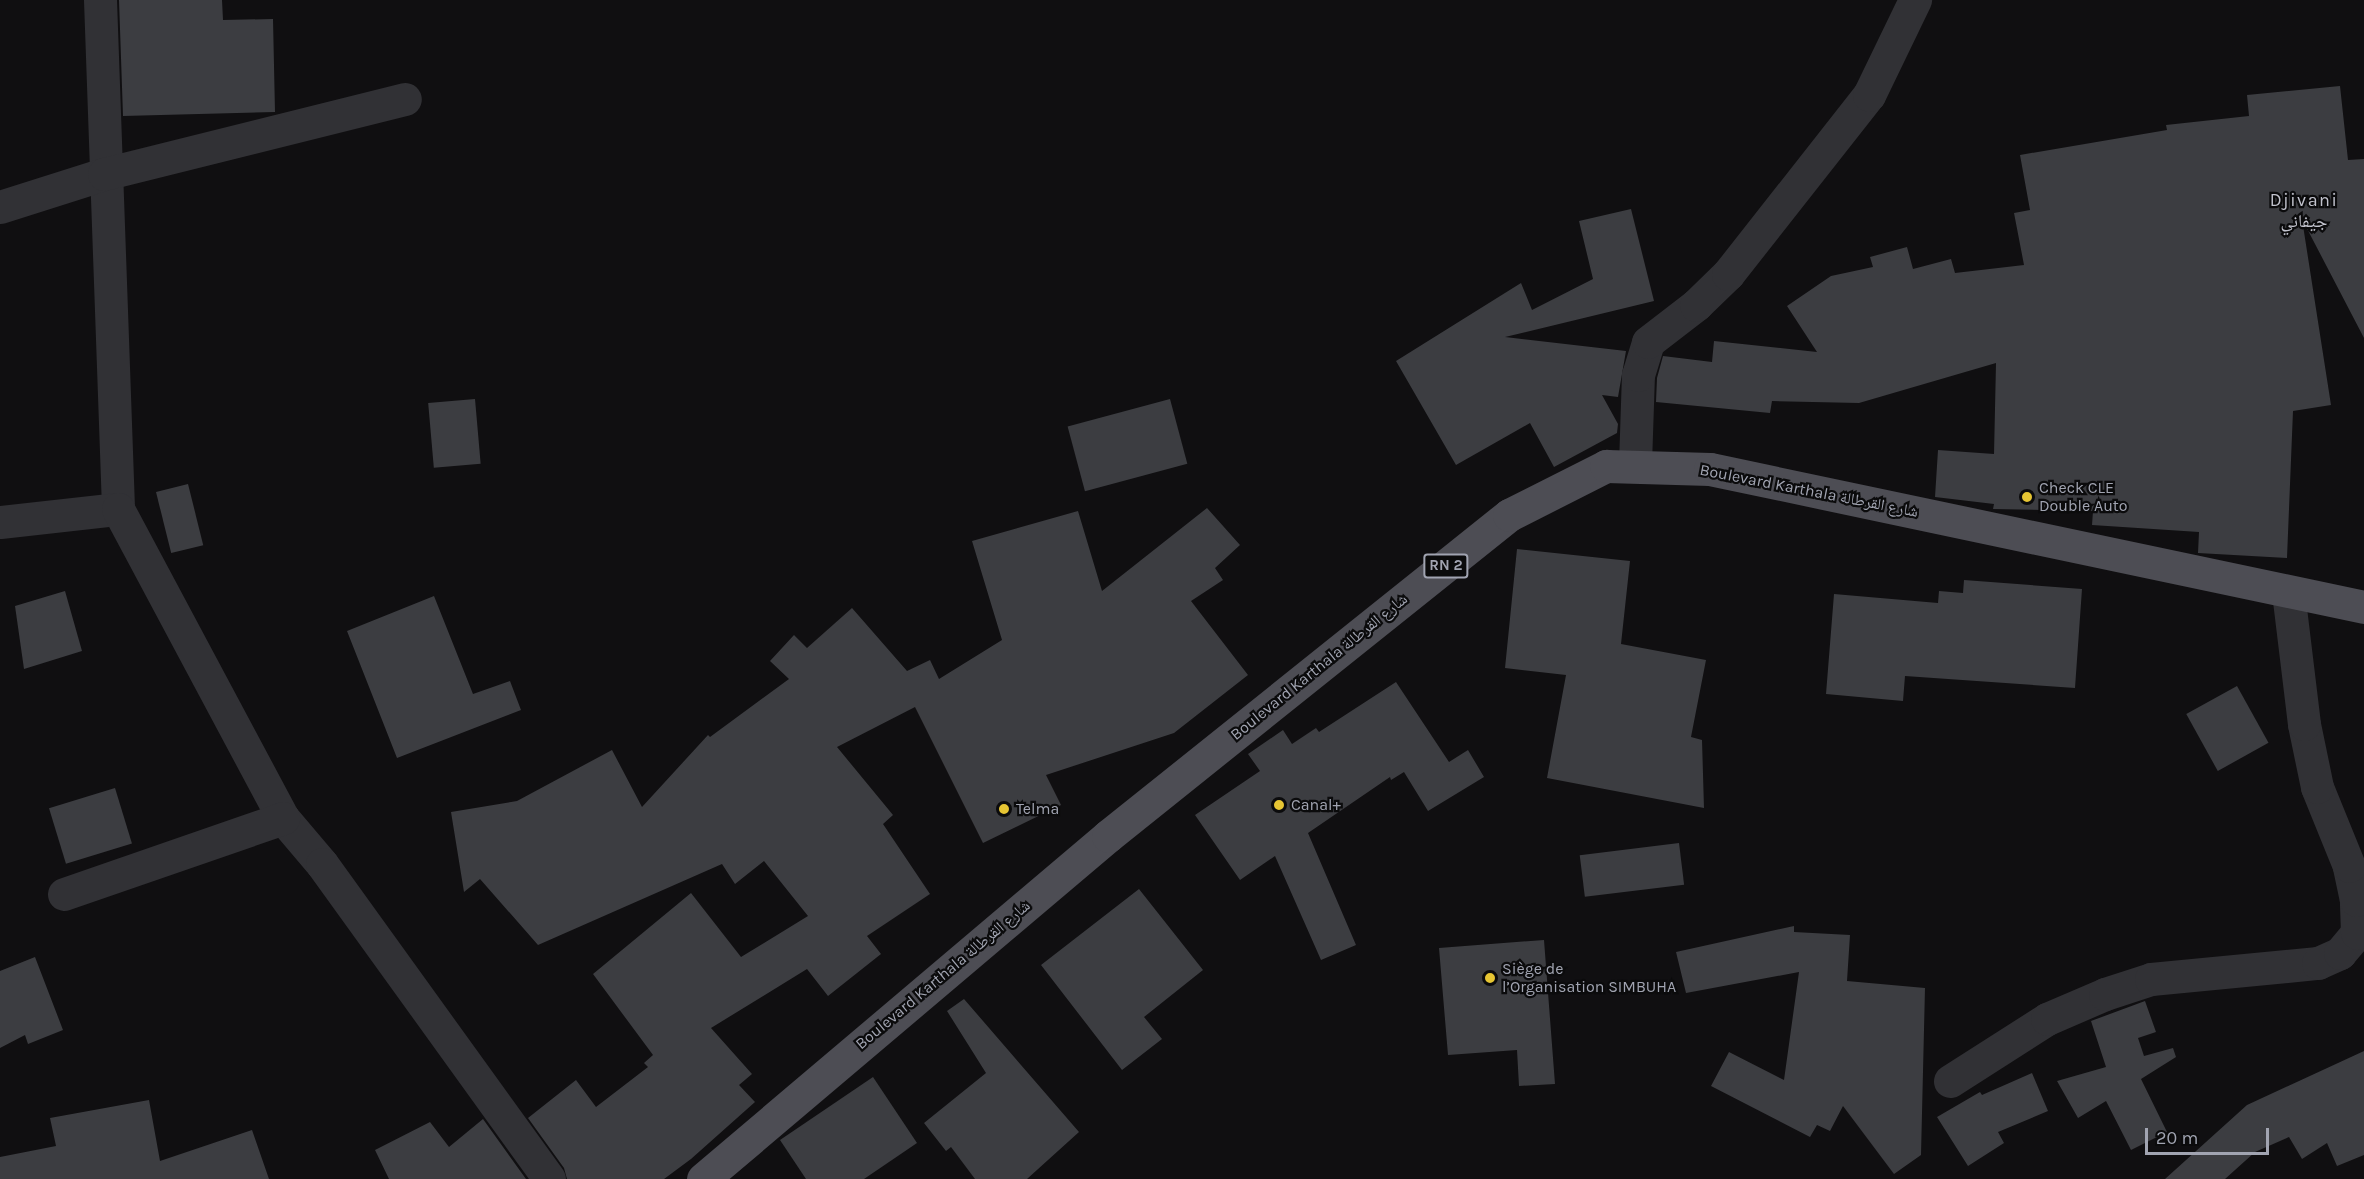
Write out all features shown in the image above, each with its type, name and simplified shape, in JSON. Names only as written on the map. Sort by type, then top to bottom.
[{"type":"main road","name":"Boulevard Karthala شارع القرطالة","points":[[703,1179],[1108,836],[1509,515],[1606,466],[1635,464],[1710,469],[2364,607]]},
{"type":"street","points":[[100,0],[104,174],[118,508],[283,818],[322,864],[549,1179]]},
{"type":"street","points":[[1635,464],[1638,375],[1648,342],[1696,304],[1728,274],[1862,105],[1915,0]]},
{"type":"street","points":[[0,207],[104,174],[405,99]]},
{"type":"street","points":[[0,522],[118,508]]},
{"type":"street","points":[[1950,1082],[2047,1018],[2105,994],[2151,979],[2318,963],[2340,953],[2357,933],[2356,900],[2349,867],[2316,787],[2304,724],[2288,592]]},
{"type":"street","points":[[64,894],[283,818]]},
{"type":"building","points":[[119,0],[222,0],[223,20],[273,19],[275,112],[123,116]]},
{"type":"building","points":[[2340,86],[2348,160],[2364,159],[2364,338],[2302,219],[2331,405],[2293,411],[2287,558],[2198,553],[2199,532],[2092,525],[2093,511],[1993,509],[1994,504],[1935,497],[1938,450],[1994,454],[1996,363],[1859,403],[1772,401],[1770,413],[1656,402],[1657,378],[1663,356],[1712,362],[1714,341],[1817,352],[1787,306],[1831,276],[1873,267],[1870,257],[1907,247],[1913,269],[1951,259],[1955,273],[2024,265],[2014,213],[2030,210],[2020,155],[2167,130],[2166,125],[2249,116],[2247,95]]},
{"type":"building","points":[[1631,209],[1654,301],[1505,337],[1626,351],[1618,397],[1602,395],[1618,424],[1617,433],[1554,467],[1530,423],[1456,465],[1396,361],[1521,283],[1532,310],[1593,279],[1579,221]]},
{"type":"building","points":[[475,399],[481,464],[434,468],[428,403]]},
{"type":"building","points":[[1170,399],[1187,464],[1085,491],[1068,426]]},
{"type":"building","points":[[188,484],[203,545],[171,553],[156,492]]},
{"type":"building","points":[[1207,508],[1240,545],[1215,568],[1223,580],[1191,601],[1248,675],[1174,733],[1046,775],[1061,805],[983,843],[915,707],[837,747],[893,815],[883,824],[930,894],[867,936],[881,954],[828,996],[807,969],[711,1028],[752,1074],[739,1085],[755,1102],[691,1159],[664,1179],[567,1179],[564,1168],[528,1118],[576,1080],[596,1107],[648,1067],[644,1063],[653,1055],[593,974],[691,893],[741,957],[808,916],[764,861],[735,884],[722,864],[538,945],[480,879],[464,892],[451,812],[517,801],[612,750],[642,807],[708,735],[710,737],[789,679],[770,661],[794,635],[807,648],[852,608],[907,671],[930,660],[939,679],[1002,640],[972,541],[1078,511],[1102,591]]},
{"type":"building","points":[[1517,549],[1630,561],[1621,644],[1706,660],[1691,737],[1702,740],[1704,808],[1547,778],[1566,675],[1505,668]]},
{"type":"building","points":[[1964,580],[2082,589],[2075,688],[1905,676],[1903,701],[1826,694],[1834,594],[1938,603],[1939,591],[1963,593]]},
{"type":"building","points":[[65,591],[82,651],[24,669],[15,606]]},
{"type":"building","points":[[434,596],[473,694],[510,681],[521,710],[397,758],[347,631]]},
{"type":"building","points":[[1396,682],[1449,762],[1468,750],[1484,777],[1428,811],[1404,772],[1391,780],[1390,777],[1308,833],[1356,945],[1321,960],[1275,856],[1240,880],[1195,815],[1260,771],[1248,754],[1283,730],[1292,744],[1316,728],[1319,732]]},
{"type":"building","points":[[2237,686],[2269,743],[2218,771],[2186,714]]},
{"type":"building","points":[[115,788],[132,843],[66,864],[49,808]]},
{"type":"building","points":[[1679,843],[1684,885],[1585,897],[1580,855]]},
{"type":"building","points":[[1139,889],[1203,970],[1144,1017],[1162,1039],[1122,1070],[1041,965]]},
{"type":"building","points":[[1794,926],[1794,932],[1850,935],[1847,981],[1925,988],[1921,1155],[1894,1174],[1843,1106],[1830,1131],[1817,1125],[1810,1137],[1711,1086],[1729,1052],[1784,1080],[1799,972],[1686,993],[1676,952]]},
{"type":"building","points":[[1544,940],[1555,1084],[1519,1086],[1517,1050],[1448,1055],[1439,948]]},
{"type":"building","points":[[35,957],[63,1030],[28,1044],[25,1035],[0,1048],[0,971]]},
{"type":"building","points":[[964,999],[1079,1132],[1027,1179],[975,1179],[951,1147],[946,1151],[924,1123],[986,1073],[947,1011]]},
{"type":"building","points":[[2145,1001],[2156,1032],[2138,1038],[2144,1056],[2173,1048],[2176,1057],[2141,1079],[2167,1132],[2131,1150],[2106,1101],[2078,1118],[2057,1081],[2106,1067],[2091,1021]]},
{"type":"building","points":[[2364,1051],[2364,1155],[2337,1166],[2327,1143],[2302,1159],[2289,1137],[2255,1152],[2225,1179],[2165,1179],[2247,1105]]},
{"type":"building","points":[[2032,1073],[2048,1111],[1998,1132],[2004,1143],[1968,1166],[1937,1117],[1980,1092],[1982,1095]]},
{"type":"building","points":[[873,1077],[917,1143],[864,1179],[806,1179],[780,1140]]},
{"type":"building","points":[[149,1100],[160,1161],[252,1130],[269,1179],[0,1179],[0,1157],[56,1146],[50,1118]]},
{"type":"building","points":[[483,1119],[526,1179],[389,1179],[375,1150],[430,1122],[449,1147]]},
{"type":"place","name":"Check CLE Double Auto","points":[[2027,497]]},
{"type":"place","name":"Canal+","points":[[1279,805]]},
{"type":"place","name":"Telma","points":[[1004,809]]},
{"type":"place","name":"Siège de l’Organisation SIMBUHA","points":[[1490,978]]},
{"type":"district","name":"Djivani جيفاني","points":[[2304,211]]}]
